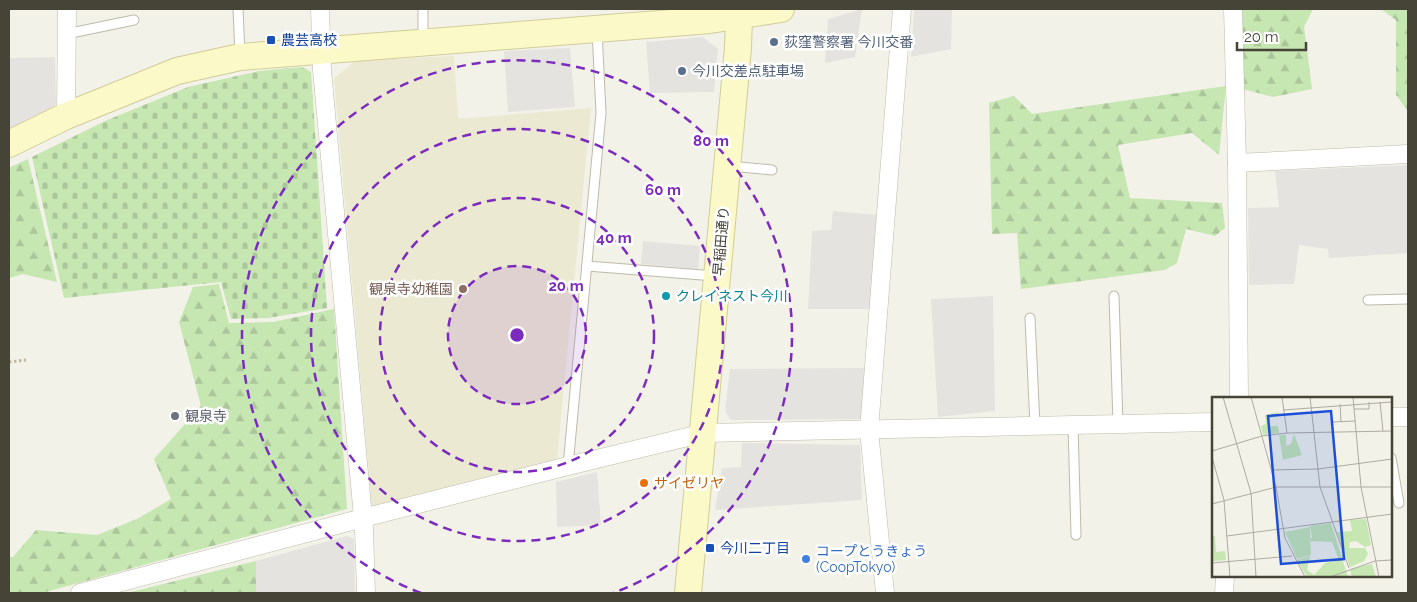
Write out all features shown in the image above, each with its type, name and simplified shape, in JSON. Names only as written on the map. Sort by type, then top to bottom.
[{"type":"street","points":[[66,116],[67,9]]},
{"type":"street","points":[[320,9],[322,70],[364,528],[366,593]]},
{"type":"street","points":[[9,144],[66,116],[177,71],[240,57],[597,28],[663,19],[781,9]]},
{"type":"street","points":[[885,593],[869,430],[902,9]]},
{"type":"street","points":[[1233,9],[1237,163],[1239,397]]},
{"type":"street","name":"早稲田通り","points":[[688,593],[728,166],[738,48],[739,12]]},
{"type":"street","points":[[1237,163],[1408,154]]},
{"type":"street","points":[[1392,417],[1408,417]]},
{"type":"street","points":[[80,593],[363,518],[704,433],[1212,422]]},
{"type":"street","points":[[1224,593],[1225,577]]},
{"type":"lane","points":[[238,9],[240,57]]},
{"type":"lane","points":[[423,9],[423,42]]},
{"type":"lane","points":[[66,34],[134,20]]},
{"type":"lane","points":[[568,466],[601,113],[597,28]]},
{"type":"lane","points":[[728,166],[772,170]]},
{"type":"lane","points":[[588,266],[717,276]]},
{"type":"lane","points":[[1114,296],[1118,424]]},
{"type":"lane","points":[[1368,300],[1408,299]]},
{"type":"lane","points":[[1030,318],[1035,426]]},
{"type":"lane","points":[[1073,425],[1076,535]]},
{"type":"lane","points":[[1392,464],[1399,503]]},
{"type":"path","points":[[9,362],[26,360]]},
{"type":"shaded area","points":[[862,9],[855,57],[825,63],[828,19]]},
{"type":"shaded area","points":[[914,9],[952,9],[951,49],[911,57]]},
{"type":"shaded area","name":"今川交差点駐車場","points":[[703,37],[718,49],[714,92],[650,93],[646,42]]},
{"type":"shaded area","points":[[570,48],[575,107],[508,112],[504,51]]},
{"type":"shaded area","name":"観泉寺幼稚園","points":[[454,56],[458,119],[591,108],[557,459],[372,509],[334,78],[355,61]]},
{"type":"shaded area","points":[[55,57],[56,103],[53,109],[9,129],[9,58]]},
{"type":"shaded area","points":[[1408,165],[1408,253],[1329,258],[1328,249],[1299,245],[1294,284],[1249,285],[1248,208],[1279,207],[1275,171]]},
{"type":"shaded area","points":[[833,211],[878,215],[873,309],[808,309],[812,231],[831,230]]},
{"type":"shaded area","points":[[643,241],[700,246],[698,269],[641,264]]},
{"type":"shaded area","points":[[993,296],[995,411],[938,417],[931,299]]},
{"type":"shaded area","points":[[867,368],[862,419],[731,420],[725,411],[730,369]]},
{"type":"shaded area","points":[[742,443],[860,445],[862,500],[715,510],[722,468],[741,467]]},
{"type":"shaded area","points":[[597,472],[601,525],[557,527],[556,482]]},
{"type":"shaded area","points":[[347,536],[354,539],[355,593],[256,593],[256,561]]},
{"type":"green space","points":[[1241,9],[1313,9],[1304,27],[1312,89],[1273,97],[1243,89]]},
{"type":"green space","points":[[1366,9],[1408,9],[1408,111],[1396,95],[1396,20],[1382,10]]},
{"type":"green space","points":[[302,67],[311,72],[327,308],[268,318],[231,319],[221,282],[64,298],[32,157],[105,121],[188,87],[259,71]]},
{"type":"green space","points":[[1226,86],[1219,155],[1192,133],[1118,145],[1130,198],[1222,203],[1225,228],[1215,236],[1186,229],[1177,263],[1165,270],[1021,289],[1017,233],[992,234],[989,103],[1014,96],[1032,114]]},
{"type":"green space","points":[[28,159],[57,282],[23,274],[9,278],[9,168]]},
{"type":"green space","points":[[219,284],[229,323],[273,322],[334,309],[347,509],[42,593],[9,593],[9,557],[13,557],[36,530],[97,535],[137,519],[171,499],[154,459],[201,406],[179,322],[193,287]]},
{"type":"green space","points":[[256,561],[256,593],[127,593]]},
{"type":"place","name":"農芸高校","points":[[271,40]]},
{"type":"place","name":"荻窪警察署 今川交番","points":[[774,42]]},
{"type":"place","name":"今川交差点駐車場","points":[[682,71]]},
{"type":"place","name":"観泉寺幼稚園","points":[[463,289]]},
{"type":"place","name":"クレイネスト今川","points":[[666,296]]},
{"type":"place","name":"観泉寺","points":[[175,416]]},
{"type":"place","name":"サイゼリヤ","points":[[644,483]]},
{"type":"place","name":"今川二丁目","points":[[710,548]]},
{"type":"place","name":"コープとうきょう (CoopTokyo)","points":[[806,559]]}]
